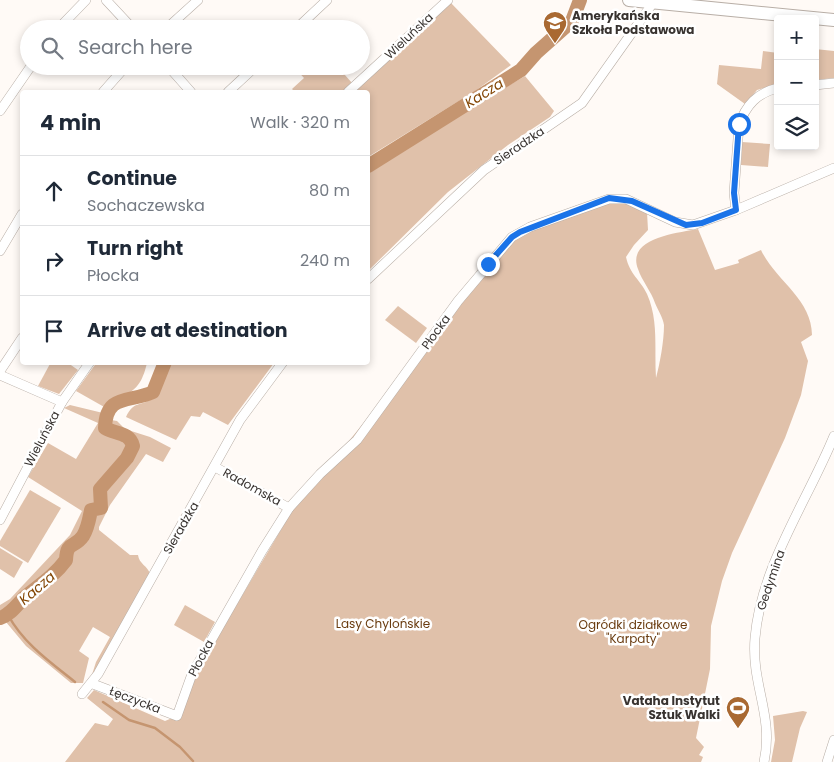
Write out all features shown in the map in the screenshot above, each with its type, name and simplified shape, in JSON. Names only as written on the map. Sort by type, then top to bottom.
[{"type":"street","points":[[67,20],[86,0]]},
{"type":"street","points":[[106,0],[125,20]]},
{"type":"street","points":[[176,20],[198,0]]},
{"type":"street","points":[[306,20],[328,0]]},
{"type":"street","name":"Wieluńska","points":[[370,72],[448,0]]},
{"type":"street","points":[[629,0],[834,20]]},
{"type":"street","name":"Sieradzka","points":[[370,277],[484,170],[582,103],[654,1]]},
{"type":"street","points":[[0,111],[25,75]]},
{"type":"street","points":[[105,90],[118,75]]},
{"type":"street","points":[[176,75],[189,90]]},
{"type":"street","points":[[230,90],[246,75]]},
{"type":"street","name":"Wieluńska","points":[[350,90],[366,75]]},
{"type":"street","points":[[819,85],[834,83]]},
{"type":"street","points":[[736,210],[734,193],[739,124],[743,114],[754,99],[774,90]]},
{"type":"street","name":"Płocka","points":[[177,716],[192,674],[252,567],[290,508],[320,474],[361,435],[458,301],[512,237],[530,227],[609,198],[632,201],[686,225],[702,223],[834,168]]},
{"type":"street","points":[[0,251],[20,217]]},
{"type":"street","points":[[0,371],[20,341]]},
{"type":"street","name":"Wieluńska","points":[[0,520],[62,402],[88,365]]},
{"type":"street","name":"Sieradzka","points":[[82,694],[93,684],[250,404],[281,365]]},
{"type":"street","points":[[0,375],[62,402]]},
{"type":"street","name":"Gedymina","points":[[764,762],[768,727],[755,677],[755,634],[763,597],[782,547],[834,436]]},
{"type":"street","name":"Radomska","points":[[216,467],[290,508]]},
{"type":"street","name":"Łęczycka","points":[[93,684],[177,716]]},
{"type":"street","points":[[827,762],[834,740]]},
{"type":"green space","points":[[451,3],[511,65],[475,91],[370,156],[370,90],[355,90]]},
{"type":"green space","points":[[819,49],[834,51],[834,78],[819,80]]},
{"type":"green space","points":[[763,51],[774,52],[774,85],[757,90],[745,104],[717,84],[719,65],[761,69]]},
{"type":"green space","points":[[301,75],[345,75],[352,83],[344,90],[292,89],[304,78]]},
{"type":"green space","points":[[525,76],[554,111],[550,117],[508,145],[448,192],[370,269],[370,168]]},
{"type":"green space","points":[[742,142],[770,144],[768,167],[741,165]]},
{"type":"green space","name":"Lasy Chylońskie","points":[[619,201],[647,212],[648,230],[626,257],[630,268],[647,294],[651,304],[655,325],[656,378],[662,352],[664,325],[662,317],[638,269],[636,259],[639,250],[646,244],[667,235],[698,229],[715,270],[739,263],[738,260],[761,250],[767,261],[800,300],[810,322],[812,335],[801,342],[808,361],[801,395],[785,438],[732,553],[722,581],[711,626],[710,669],[696,738],[704,747],[699,755],[703,757],[701,762],[65,762],[95,723],[108,726],[113,719],[87,698],[94,690],[165,721],[177,716],[194,677],[292,511],[514,238],[602,203]]},
{"type":"green space","points":[[398,306],[427,328],[416,343],[385,320]]},
{"type":"green space","points":[[49,365],[71,365],[78,370],[59,394],[38,386]]},
{"type":"green space","points":[[95,365],[146,365],[142,379],[133,391],[111,402],[106,408],[76,391]]},
{"type":"green space","points":[[167,365],[273,365],[228,425],[203,412],[200,417],[191,416],[176,440],[126,417],[132,408],[154,396]]},
{"type":"green space","points":[[70,405],[103,413],[100,420],[109,423],[111,420],[117,421],[125,429],[150,437],[171,448],[163,462],[146,454],[110,505],[99,527],[99,530],[130,555],[138,555],[140,561],[150,574],[90,681],[96,662],[110,637],[93,627],[79,651],[89,658],[83,683],[71,683],[26,646],[6,622],[0,621],[0,605],[10,599],[70,535],[82,511],[28,477],[48,443],[76,459],[98,423],[64,408]]},
{"type":"green space","points":[[30,490],[61,508],[28,563],[0,546],[0,541]]},
{"type":"green space","points":[[0,548],[23,562],[14,578],[0,569]]},
{"type":"green space","points":[[185,605],[215,622],[204,642],[174,625]]},
{"type":"green space","points":[[807,712],[800,728],[792,762],[771,762],[775,740],[773,716]]},
{"type":"waterway","name":"Kacza","points":[[370,165],[521,70],[536,53],[572,21],[580,0]]},
{"type":"waterway","name":"Kacza","points":[[0,618],[11,611],[26,596],[48,579],[66,560],[69,547],[83,536],[91,510],[101,508],[100,489],[127,458],[133,446],[129,438],[105,428],[106,417],[115,404],[153,392],[164,365]]},
{"type":"waterway","points":[[8,615],[30,644],[75,682]]},
{"type":"waterway","points":[[103,702],[129,720],[155,728],[180,747],[193,761]]},
{"type":"place","name":"Amerykańska Szkoła Podstawowa","points":[[555,44]]},
{"type":"place","name":"Vataha Instytut Sztuk Walki","points":[[738,729]]},
{"type":"route","points":[[488,264],[512,237],[520,232],[609,198],[632,201],[686,225],[702,223],[736,210],[734,193],[739,124]]},
{"type":"park label","name":"Ogródki działkowe \"Karpaty\"","points":[[633,632]]}]
